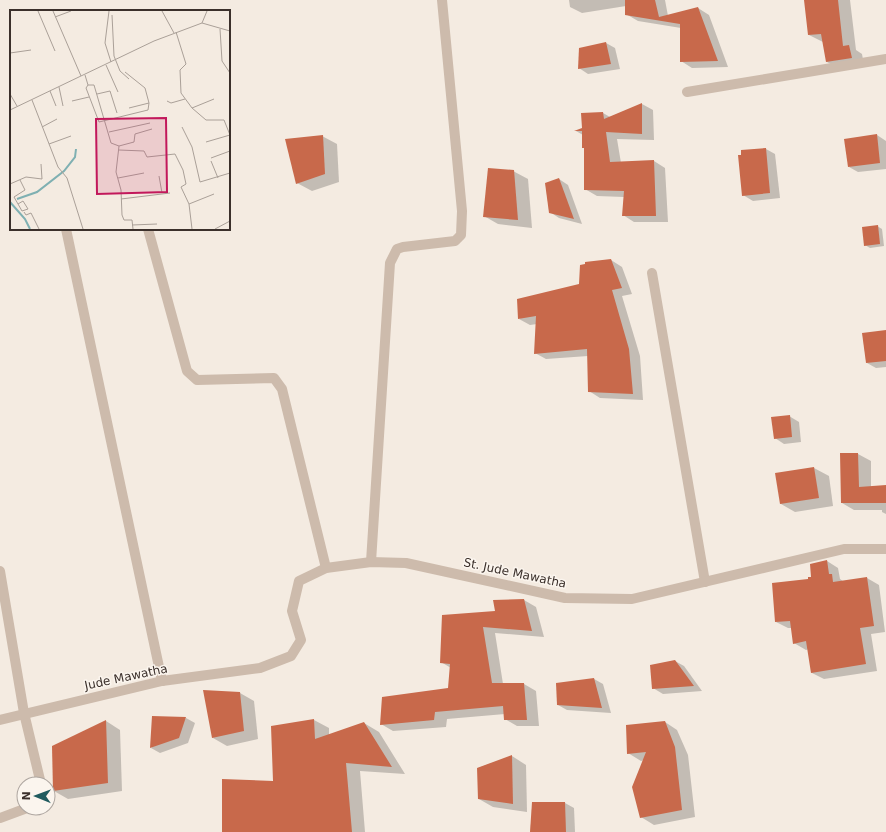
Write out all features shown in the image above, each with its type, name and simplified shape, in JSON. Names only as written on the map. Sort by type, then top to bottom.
[{"type":"street","points":[[371,562],[390,263],[397,249],[455,241],[461,235],[462,211],[442,0]]},
{"type":"street","points":[[687,92],[886,59]]},
{"type":"street","points":[[66,230],[162,681]]},
{"type":"street","points":[[148,230],[188,371],[197,380],[274,378],[282,389],[326,568]]},
{"type":"street","points":[[652,273],[705,582]]},
{"type":"street","name":"St. Jude Mawatha","points":[[260,668],[291,656],[300,640],[292,611],[299,581],[326,568],[371,562],[406,563],[565,598],[632,599],[844,549],[886,549]]},
{"type":"street","points":[[0,571],[24,713],[39,776]]},
{"type":"street","name":"Jude Mawatha","points":[[0,720],[162,681],[260,668]]},
{"type":"street","points":[[0,818],[16,812]]},
{"type":"building","points":[[625,0],[655,0],[659,17],[698,7],[718,61],[680,62],[680,24],[625,15]]},
{"type":"building","points":[[804,0],[838,0],[843,46],[849,45],[852,58],[826,62],[821,34],[808,35]]},
{"type":"building","points":[[606,42],[611,64],[578,69],[579,48]]},
{"type":"building","points":[[642,103],[642,134],[606,132],[610,162],[654,160],[656,216],[622,216],[624,191],[584,190],[584,148],[582,148],[582,131],[574,131],[582,128],[581,113],[603,112],[604,119]]},
{"type":"building","points":[[877,134],[880,163],[848,167],[844,139]]},
{"type":"building","points":[[323,135],[325,174],[296,184],[285,139]]},
{"type":"building","points":[[766,148],[770,193],[742,196],[738,155],[741,155],[741,150]]},
{"type":"building","points":[[488,168],[514,170],[518,220],[483,217]]},
{"type":"building","points":[[559,178],[574,219],[549,213],[545,183]]},
{"type":"building","points":[[878,225],[880,244],[864,246],[862,227]]},
{"type":"building","points":[[611,259],[622,288],[612,290],[629,349],[633,394],[588,392],[587,349],[534,354],[536,316],[518,319],[517,299],[579,284],[580,265],[585,264],[585,262]]},
{"type":"building","points":[[886,330],[886,361],[866,363],[862,333]]},
{"type":"building","points":[[790,415],[792,437],[774,439],[771,417]]},
{"type":"building","points":[[840,453],[858,453],[859,487],[886,485],[886,503],[841,503]]},
{"type":"building","points":[[814,467],[819,498],[780,504],[775,473]]},
{"type":"building","points":[[827,560],[829,574],[832,574],[833,582],[867,577],[874,626],[860,628],[866,664],[811,673],[806,641],[793,644],[790,621],[775,622],[772,583],[808,579],[808,577],[811,577],[810,564]]},
{"type":"building","points":[[524,599],[532,631],[483,627],[492,683],[524,683],[527,720],[504,720],[503,706],[435,712],[434,720],[380,725],[382,697],[448,688],[450,664],[440,663],[442,615],[495,611],[493,600]]},
{"type":"building","points":[[675,660],[694,686],[652,689],[650,665]]},
{"type":"building","points":[[594,678],[602,708],[557,705],[556,683]]},
{"type":"building","points":[[203,690],[240,692],[244,731],[212,738]]},
{"type":"building","points":[[152,716],[186,717],[179,738],[150,748]]},
{"type":"building","points":[[314,719],[315,739],[364,722],[392,767],[346,763],[352,832],[222,832],[222,779],[273,781],[271,726]]},
{"type":"building","points":[[106,720],[108,783],[56,791],[56,776],[53,776],[52,746]]},
{"type":"building","points":[[665,721],[675,747],[682,810],[640,818],[632,787],[646,752],[627,754],[626,725]]},
{"type":"building","points":[[512,755],[513,804],[478,799],[477,768]]},
{"type":"building","points":[[532,802],[565,802],[566,832],[530,832]]}]
